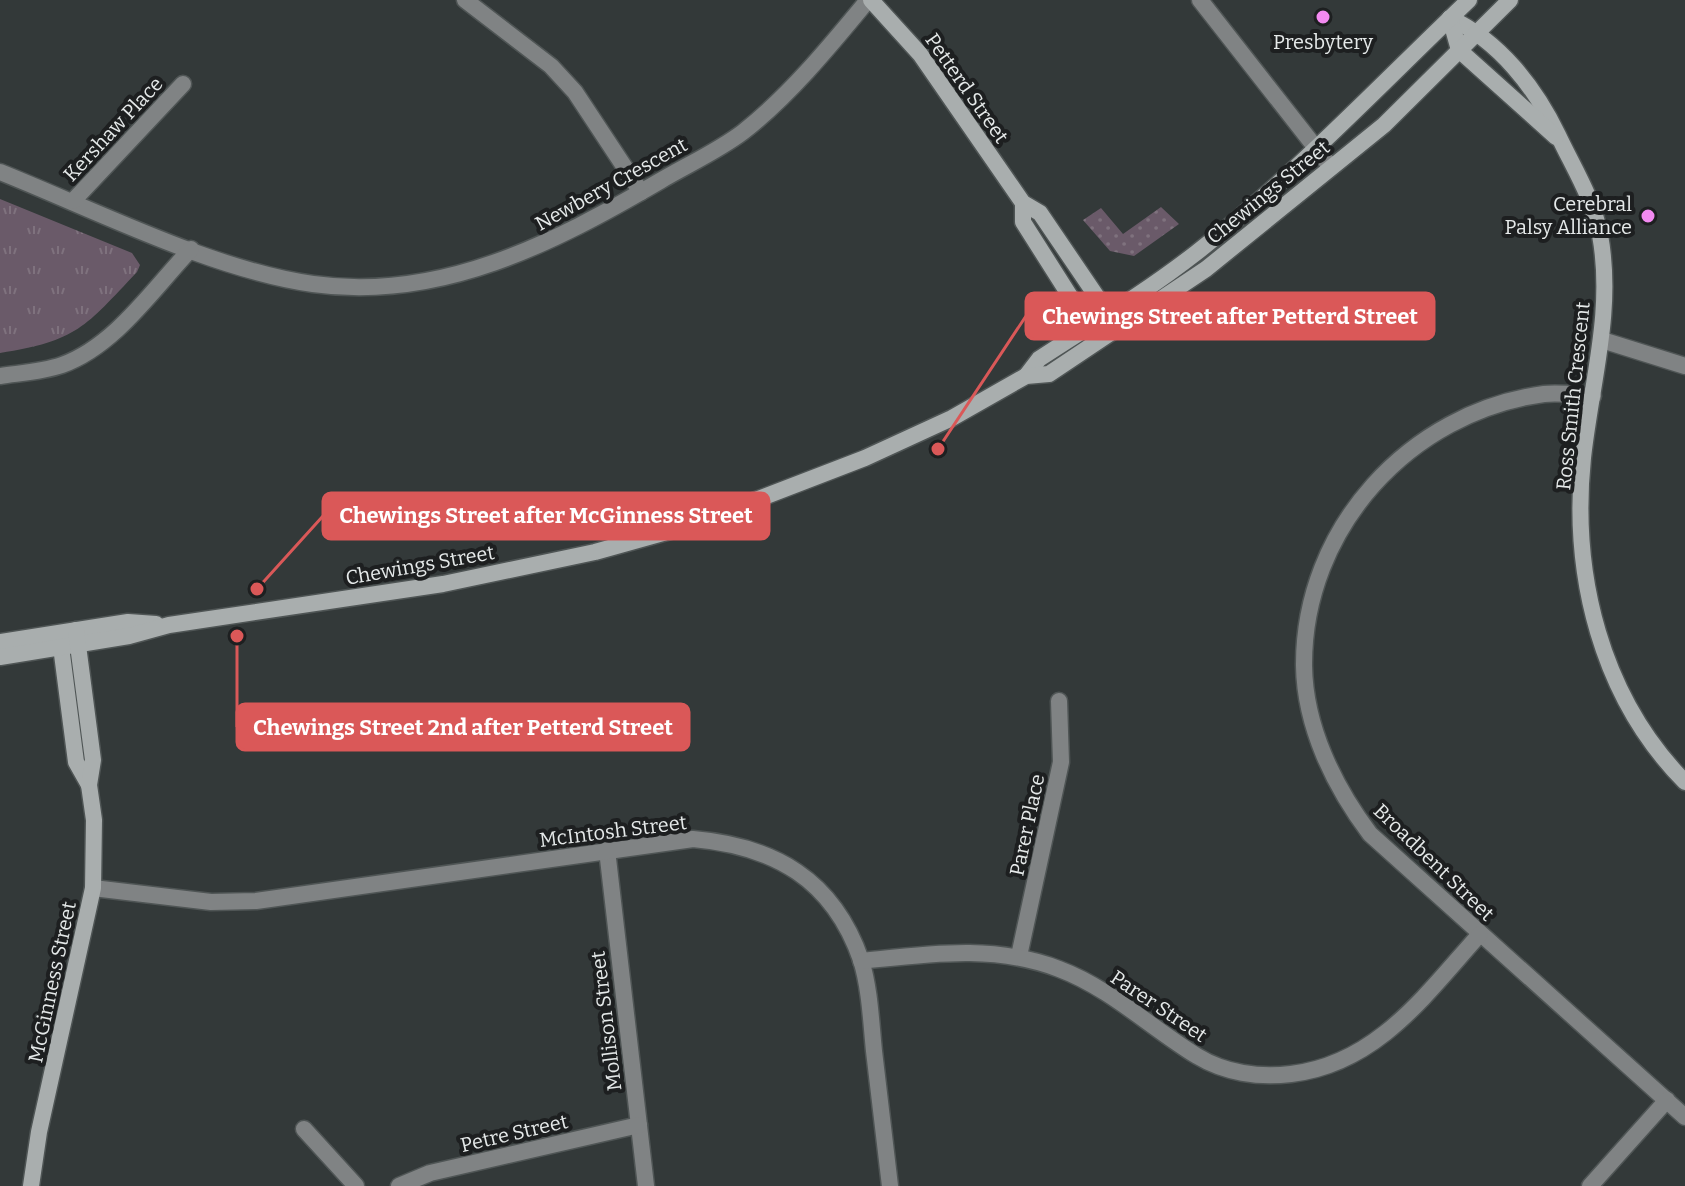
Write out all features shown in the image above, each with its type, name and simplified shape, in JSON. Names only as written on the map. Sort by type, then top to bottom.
[{"type":"street","points":[[465,0],[551,66],[575,92],[641,192]]},
{"type":"street","name":"Newbery Crescent","points":[[0,172],[260,274],[315,284],[373,286],[432,280],[520,255],[578,229],[742,133],[779,100],[869,0]]},
{"type":"street","name":"Petterd Street","points":[[869,0],[920,54],[1023,203],[1040,213],[1119,330]]},
{"type":"street","points":[[1200,0],[1330,166]]},
{"type":"street","name":"Chewings Street","points":[[0,657],[128,622],[169,625],[443,584],[569,558],[688,526],[865,458],[952,418],[1026,376],[1039,359],[1194,255],[1317,150],[1363,101],[1469,0]]},
{"type":"street","name":"Chewings Street","points":[[1026,376],[1049,374],[1206,269],[1384,125],[1510,0]]},
{"type":"street","points":[[1450,18],[1459,50]]},
{"type":"street","name":"Ross Smith Crescent","points":[[1450,18],[1478,32],[1545,106],[1587,190],[1600,235],[1605,284],[1602,340],[1583,458],[1580,515],[1584,571],[1595,625],[1613,675],[1636,721],[1685,782]]},
{"type":"street","name":"Ross Smith Crescent","points":[[1459,50],[1561,140]]},
{"type":"street","name":"Kershaw Place","points":[[73,201],[183,84]]},
{"type":"street","name":"Petterd Street","points":[[1023,203],[1023,222],[1099,343]]},
{"type":"street","points":[[1247,210],[1259,225]]},
{"type":"street","points":[[0,376],[52,368],[90,351],[110,335],[191,249]]},
{"type":"street","points":[[1194,255],[1206,269]]},
{"type":"street","points":[[1148,288],[1160,302]]},
{"type":"street","points":[[1602,340],[1685,366]]},
{"type":"street","name":"Broadbent Street","points":[[1593,396],[1547,393],[1501,403],[1458,418],[1418,442],[1365,492],[1339,532],[1320,576],[1309,621],[1304,666],[1307,690],[1328,767],[1346,802],[1370,834],[1685,1117]]},
{"type":"street","name":"Chewings Street","points":[[0,642],[69,639]]},
{"type":"street","name":"McGinness Street","points":[[31,1186],[39,1132],[93,888],[94,820],[89,785],[76,762],[69,639]]},
{"type":"street","name":"Parer Place","points":[[1019,956],[1061,762],[1059,701]]},
{"type":"street","name":"McIntosh Street","points":[[93,888],[211,902],[256,901],[693,839],[731,842],[766,853],[798,871],[825,896],[846,926],[861,961],[890,1186]]},
{"type":"street","name":"Mollison Street","points":[[607,850],[646,1186]]},
{"type":"street","name":"Parer Street","points":[[861,961],[957,951],[1019,956],[1076,976],[1209,1063],[1240,1073],[1274,1077],[1325,1067],[1375,1043],[1405,1019],[1480,934]]},
{"type":"street","points":[[1590,1186],[1667,1100]]},
{"type":"street","name":"Petre Street","points":[[399,1186],[430,1173],[639,1125]]},
{"type":"street","points":[[304,1129],[356,1186]]},
{"type":"green space","points":[[0,199],[132,253],[140,265],[137,272],[78,329],[47,343],[0,353]]},
{"type":"green space","points":[[1161,207],[1179,224],[1134,256],[1110,251],[1083,220],[1101,208],[1123,234]]},
{"type":"place","name":"Presbytery","points":[[1323,17]]},
{"type":"place","name":"Cerebral Palsy Alliance","points":[[1648,216]]},
{"type":"place","name":"Chewings Street after Petterd Street","points":[[938,449]]},
{"type":"place","name":"Chewings Street after McGinness Street","points":[[257,589]]},
{"type":"place","name":"Chewings Street 2nd after Petterd Street","points":[[237,636]]}]
